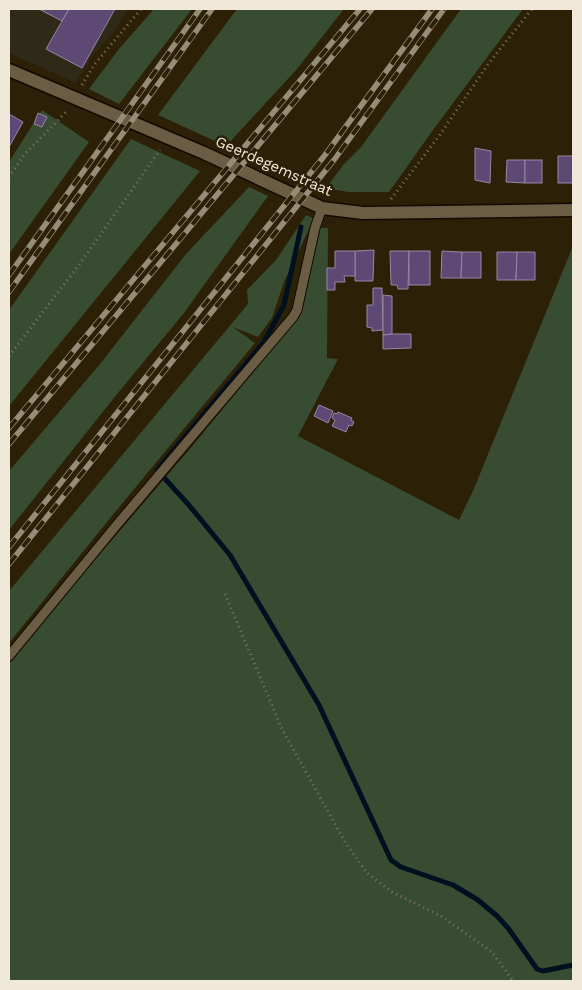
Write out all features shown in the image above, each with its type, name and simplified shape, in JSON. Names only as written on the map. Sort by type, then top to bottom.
[{"type":"street","name":"Geerdegemstraat","points":[[9,70],[169,138],[322,208],[363,213],[573,210]]},
{"type":"lane","points":[[9,656],[115,527],[293,317],[315,228],[322,208]]},
{"type":"path","points":[[392,198],[489,63],[532,9]]},
{"type":"path","points":[[9,356],[79,265],[143,172],[169,138]]},
{"type":"path","points":[[225,594],[282,729],[345,842],[366,873],[392,892],[441,916],[492,952],[514,981]]},
{"type":"shaded area","points":[[9,9],[128,9],[116,29],[92,56],[76,83],[9,53]]},
{"type":"green space","points":[[154,9],[192,9],[119,104],[89,89],[119,49]]},
{"type":"green space","points":[[237,9],[344,9],[297,69],[226,146],[158,115]]},
{"type":"green space","points":[[461,9],[523,9],[389,192],[348,192],[326,188],[344,164],[361,147]]},
{"type":"green space","points":[[42,110],[89,142],[9,254],[9,162]]},
{"type":"green space","points":[[131,139],[200,171],[9,406],[9,310]]},
{"type":"green space","points":[[249,187],[268,196],[184,313],[9,530],[9,471],[100,364],[186,254]]},
{"type":"green space","points":[[306,215],[313,218],[312,223],[284,282],[272,318],[258,337],[233,327],[255,343],[9,643],[9,591],[248,304],[247,290],[276,260]]},
{"type":"green space","points":[[317,228],[328,228],[327,358],[338,359],[298,436],[459,520],[473,491],[573,246],[573,981],[9,981],[9,664],[298,317]]},
{"type":"building","points":[[39,9],[69,9],[62,21]]},
{"type":"building","points":[[69,9],[115,9],[82,68],[46,49]]},
{"type":"building","points":[[38,113],[47,117],[42,127],[34,124]]},
{"type":"building","points":[[9,114],[23,122],[9,147]]},
{"type":"building","points":[[475,148],[491,151],[490,183],[475,180]]},
{"type":"building","points":[[558,156],[573,156],[573,183],[558,183]]},
{"type":"building","points":[[507,160],[525,160],[525,183],[506,182]]},
{"type":"building","points":[[525,160],[542,160],[542,183],[525,183]]},
{"type":"building","points":[[374,250],[373,281],[355,281],[355,251]]},
{"type":"building","points":[[335,251],[355,251],[355,276],[344,276],[345,282],[335,282],[335,290],[327,290],[327,268],[335,268]]},
{"type":"building","points":[[390,251],[409,251],[408,289],[398,289],[397,285],[391,285]]},
{"type":"building","points":[[409,251],[430,251],[430,285],[409,285]]},
{"type":"building","points":[[442,251],[462,252],[461,278],[441,278]]},
{"type":"building","points":[[462,252],[481,252],[481,278],[461,278]]},
{"type":"building","points":[[497,252],[517,252],[516,280],[497,280]]},
{"type":"building","points":[[517,252],[535,252],[535,280],[516,280]]},
{"type":"building","points":[[373,288],[382,288],[383,330],[372,331],[372,328],[367,327],[367,305],[373,305]]},
{"type":"building","points":[[383,295],[392,296],[392,334],[383,335]]},
{"type":"building","points":[[411,334],[411,348],[383,349],[383,335]]},
{"type":"building","points":[[319,405],[333,411],[328,423],[314,416]]},
{"type":"building","points":[[338,412],[352,418],[351,420],[354,422],[352,426],[349,425],[346,432],[332,426],[335,420],[332,418],[334,413],[337,414]]},
{"type":"waterway","points":[[301,227],[284,305],[264,342],[157,470],[230,555],[319,705],[391,860],[401,867],[453,885],[478,900],[508,928],[537,969],[543,971],[573,965]]},
{"type":"railway","points":[[9,275],[200,9]]},
{"type":"railway","points":[[9,292],[212,9]]},
{"type":"railway","points":[[9,428],[360,9]]},
{"type":"railway","points":[[9,444],[372,9]]},
{"type":"railway","points":[[9,547],[325,155],[432,9]]},
{"type":"railway","points":[[9,564],[334,160],[444,9]]}]
